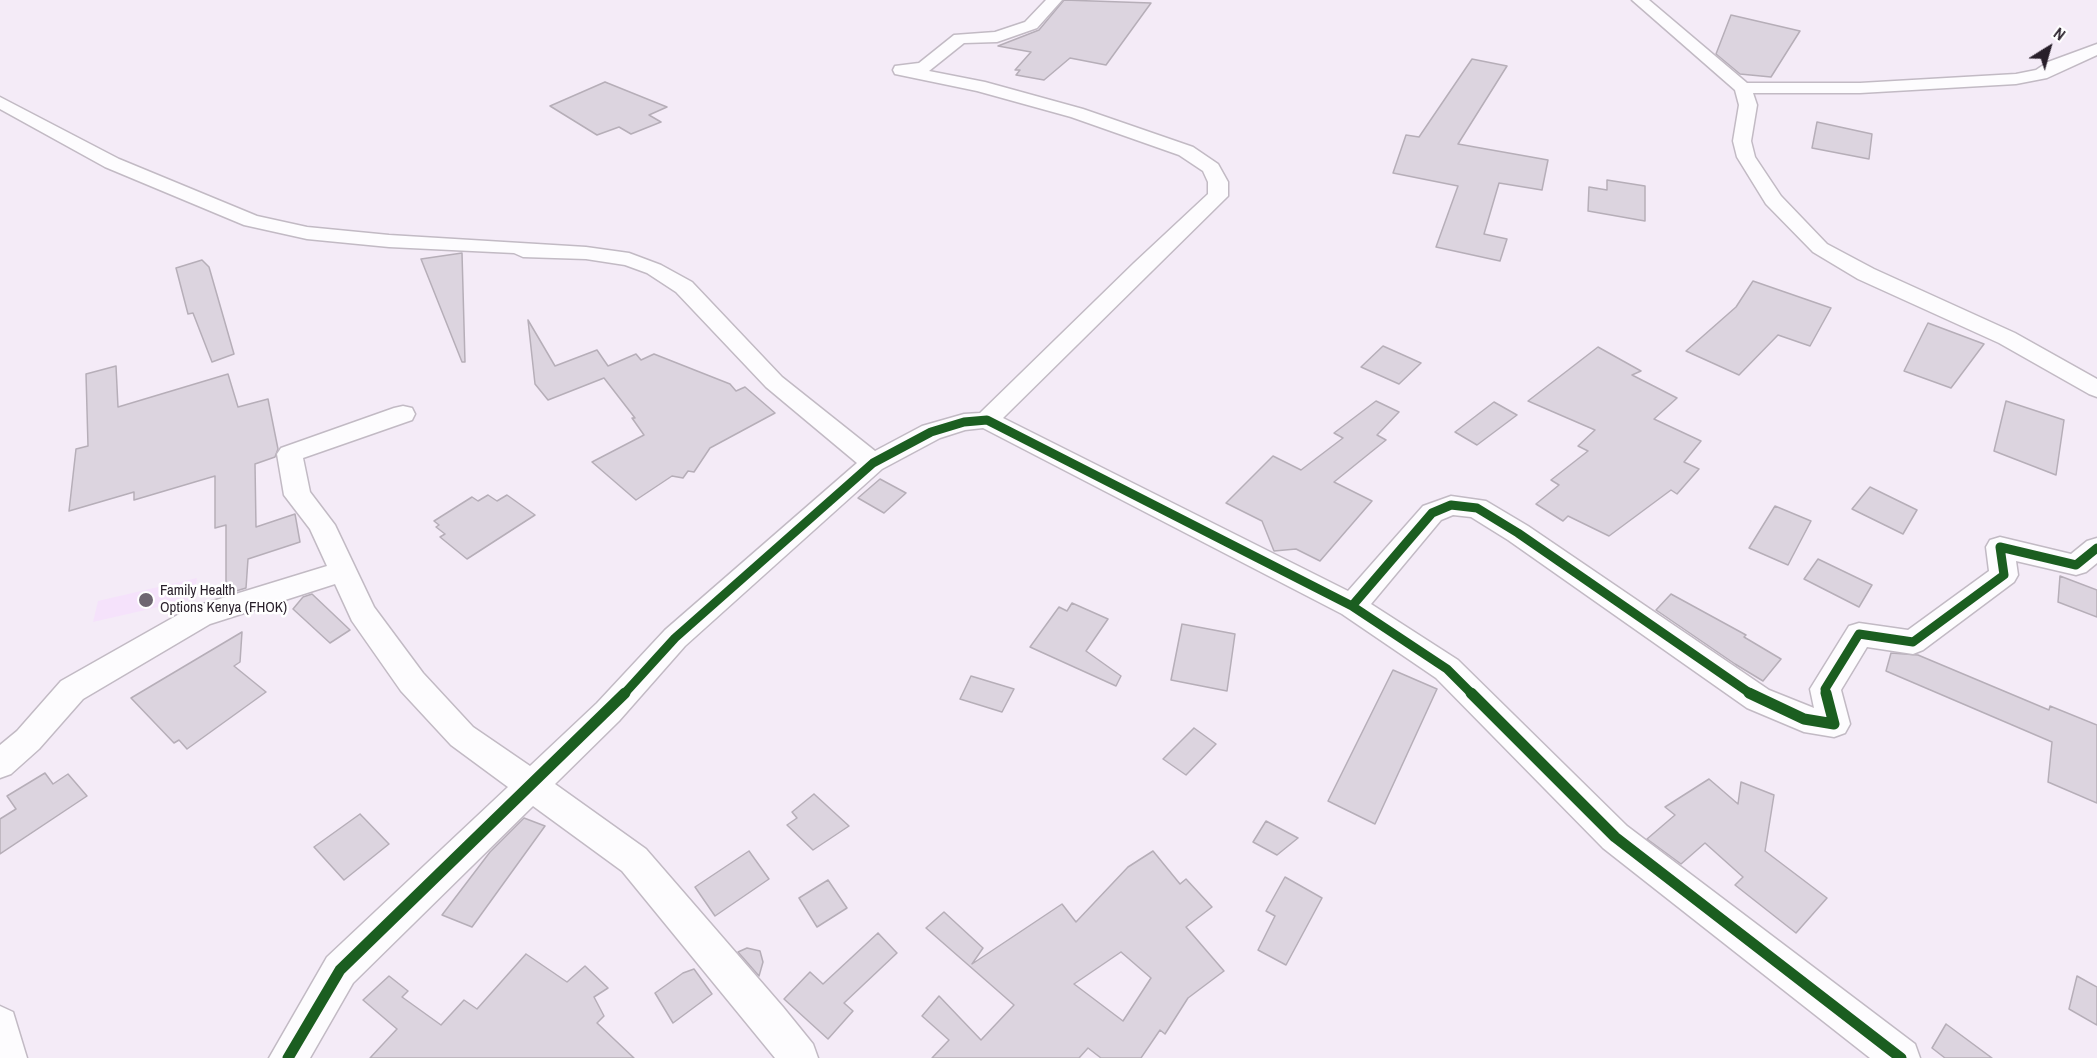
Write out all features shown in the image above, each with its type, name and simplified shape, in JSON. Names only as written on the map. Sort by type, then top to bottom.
[{"type":"street","points":[[987,420],[1141,267],[1218,196],[1218,182],[1211,168],[1186,151],[1077,112],[979,86],[901,70],[924,68],[960,38],[998,37],[1031,25],[1054,0]]},
{"type":"street","points":[[1640,0],[1743,88],[1748,105],[1742,141],[1746,157],[1773,200],[1820,248],[1866,274],[2007,338],[2068,370],[2097,389]]},
{"type":"street","points":[[1743,88],[1860,88],[2016,79],[2041,74],[2097,49]]},
{"type":"street","points":[[0,102],[112,164],[251,221],[307,233],[389,241],[522,247],[523,251],[586,253],[629,259],[654,269],[684,287],[774,382],[873,463]]},
{"type":"street","points":[[403,414],[290,454],[297,495],[322,525],[362,613],[412,682],[462,736],[634,860],[799,1058]]},
{"type":"street","points":[[288,1058],[340,970],[608,712],[675,638],[873,463],[931,432],[964,422],[987,420],[1352,606],[1447,669],[1616,837],[1901,1058]]},
{"type":"street","points":[[1352,606],[1432,513],[1451,505],[1477,508],[1518,533],[1758,699],[1804,719],[1834,724],[1825,688],[1859,634],[1913,642],[2004,575],[2000,547],[2076,565],[2097,548]]},
{"type":"street","points":[[0,764],[28,740],[72,690],[200,616],[343,571]]},
{"type":"street","points":[[0,1025],[8,1058]]},
{"type":"shaded area","name":"Family Health Options Kenya (FHOK)","points":[[197,578],[193,599],[93,622],[98,601]]},
{"type":"building","points":[[1064,0],[1151,3],[1106,65],[1070,58],[1044,80],[1016,75],[1020,70],[1015,70],[1031,52],[998,46],[1039,30]]},
{"type":"building","points":[[1731,15],[1800,31],[1771,77],[1740,74],[1716,54]]},
{"type":"building","points":[[1472,59],[1507,66],[1458,144],[1548,160],[1542,190],[1499,183],[1484,234],[1507,239],[1500,261],[1436,247],[1458,186],[1393,173],[1406,135],[1419,137]]},
{"type":"building","points":[[605,82],[667,107],[649,115],[661,122],[631,134],[619,127],[597,135],[550,106]]},
{"type":"building","points":[[1817,122],[1872,134],[1869,159],[1812,148]]},
{"type":"building","points":[[1607,180],[1645,186],[1645,221],[1588,211],[1589,187],[1607,190]]},
{"type":"building","points":[[462,253],[465,362],[462,362],[421,259]]},
{"type":"building","points":[[202,260],[209,267],[234,354],[212,362],[193,313],[188,314],[176,268]]},
{"type":"building","points":[[1753,281],[1831,308],[1810,346],[1778,335],[1739,375],[1686,351],[1736,307]]},
{"type":"building","points":[[528,320],[555,366],[597,350],[608,366],[636,354],[641,360],[654,354],[730,384],[736,391],[745,387],[775,413],[710,448],[694,472],[688,471],[683,478],[672,476],[636,500],[592,462],[644,435],[632,418],[635,418],[604,378],[548,400],[535,384]]},
{"type":"building","points":[[1928,323],[1984,344],[1951,388],[1904,371]]},
{"type":"building","points":[[1383,346],[1421,363],[1399,384],[1361,367]]},
{"type":"building","points":[[1598,347],[1641,371],[1632,375],[1677,398],[1654,419],[1701,441],[1684,462],[1699,469],[1677,494],[1671,490],[1609,536],[1568,516],[1563,521],[1536,504],[1559,485],[1551,480],[1588,451],[1578,446],[1595,430],[1528,401]]},
{"type":"building","points":[[116,366],[118,407],[228,374],[238,407],[268,399],[278,449],[275,457],[255,464],[256,527],[295,514],[300,542],[248,559],[246,588],[226,594],[226,525],[215,528],[215,476],[134,500],[134,492],[69,511],[76,449],[88,446],[86,374]]},
{"type":"building","points":[[1376,401],[1399,412],[1377,435],[1386,440],[1334,482],[1372,501],[1320,561],[1296,549],[1274,551],[1262,521],[1226,503],[1273,456],[1301,470],[1343,438],[1334,433]]},
{"type":"building","points":[[2006,401],[2064,420],[2056,475],[1994,451]]},
{"type":"building","points":[[1494,402],[1517,415],[1477,445],[1455,432]]},
{"type":"building","points":[[880,479],[906,493],[884,513],[858,498]]},
{"type":"building","points":[[1870,487],[1917,510],[1903,534],[1852,509]]},
{"type":"building","points":[[488,495],[497,501],[507,495],[535,515],[467,559],[440,537],[445,534],[436,527],[439,525],[434,521],[472,497],[478,501]]},
{"type":"building","points":[[1775,506],[1811,521],[1788,565],[1749,548]]},
{"type":"building","points":[[1818,559],[1872,585],[1859,607],[1804,579]]},
{"type":"building","points":[[2060,576],[2097,590],[2097,617],[2058,602]]},
{"type":"building","points":[[312,594],[350,630],[330,643],[293,609],[303,597]]},
{"type":"building","points":[[1671,594],[1746,635],[1744,637],[1781,659],[1763,681],[1656,610]]},
{"type":"building","points":[[1072,603],[1108,619],[1086,651],[1121,676],[1116,686],[1030,647],[1059,607],[1067,611]]},
{"type":"building","points":[[1182,624],[1235,634],[1227,691],[1171,680]]},
{"type":"building","points":[[242,632],[240,662],[234,666],[266,692],[187,749],[179,740],[174,743],[131,698]]},
{"type":"building","points":[[1891,653],[1918,655],[2049,710],[2050,706],[2097,725],[2097,803],[2048,782],[2052,742],[1886,671]]},
{"type":"building","points":[[1393,670],[1437,689],[1375,824],[1328,801]]},
{"type":"building","points":[[971,676],[1014,689],[1002,712],[960,699]]},
{"type":"building","points":[[1194,728],[1216,744],[1186,775],[1163,759]]},
{"type":"building","points":[[45,773],[53,784],[68,774],[87,796],[0,854],[0,819],[16,809],[7,796]]},
{"type":"building","points":[[1709,779],[1738,804],[1741,782],[1774,795],[1765,851],[1827,898],[1796,933],[1735,885],[1743,877],[1705,843],[1681,864],[1647,839],[1675,815],[1665,807]]},
{"type":"building","points":[[814,794],[849,826],[813,850],[787,825],[797,818],[792,812]]},
{"type":"building","points":[[360,814],[389,844],[344,880],[314,847]]},
{"type":"building","points":[[524,818],[545,826],[472,927],[442,915],[490,852]]},
{"type":"building","points":[[1266,821],[1298,838],[1277,855],[1253,842]]},
{"type":"building","points":[[749,851],[769,879],[715,916],[695,887]]},
{"type":"building","points":[[1153,851],[1180,884],[1186,879],[1212,907],[1186,927],[1224,971],[1188,998],[1165,1034],[1160,1030],[1141,1058],[1101,1058],[1088,1048],[1079,1058],[932,1058],[949,1040],[922,1016],[939,996],[981,1040],[1014,1005],[926,928],[944,912],[983,948],[972,964],[1062,904],[1076,922],[1128,867]],"holes":[[[1121,952],[1151,978],[1123,1021],[1074,984]]]},
{"type":"building","points":[[1285,877],[1322,898],[1286,965],[1258,950],[1275,916],[1266,911]]},
{"type":"building","points":[[828,880],[847,908],[817,927],[799,898]]},
{"type":"building","points":[[878,933],[897,953],[844,1003],[853,1011],[828,1039],[784,999],[810,972],[823,984]]},
{"type":"building","points":[[747,948],[760,951],[763,962],[759,976],[738,952]]},
{"type":"building","points":[[526,954],[567,982],[585,966],[608,988],[594,997],[604,1016],[597,1023],[634,1058],[370,1058],[397,1029],[363,1000],[389,976],[408,991],[402,997],[441,1025],[464,1000],[477,1009]]},
{"type":"building","points":[[694,969],[712,994],[673,1023],[655,993],[683,973]]},
{"type":"building","points":[[2077,976],[2097,987],[2097,1025],[2069,1009]]},
{"type":"building","points":[[1946,1024],[1992,1058],[1945,1058],[1932,1048]]},
{"type":"cycle path","points":[[288,1058],[340,970],[608,712],[675,638],[873,463],[931,432],[964,422],[987,420],[1352,606],[1447,669],[1615,837],[1901,1058]]},
{"type":"cycle path","points":[[1352,606],[1432,513],[1451,505],[1477,508],[1518,533],[1758,699],[1804,719],[1834,724],[1825,689],[1859,634],[1913,642],[2004,575],[2000,547],[2076,565],[2097,548]]},
{"type":"place","name":"Family Health Options Kenya (FHOK)","points":[[146,600]]}]
